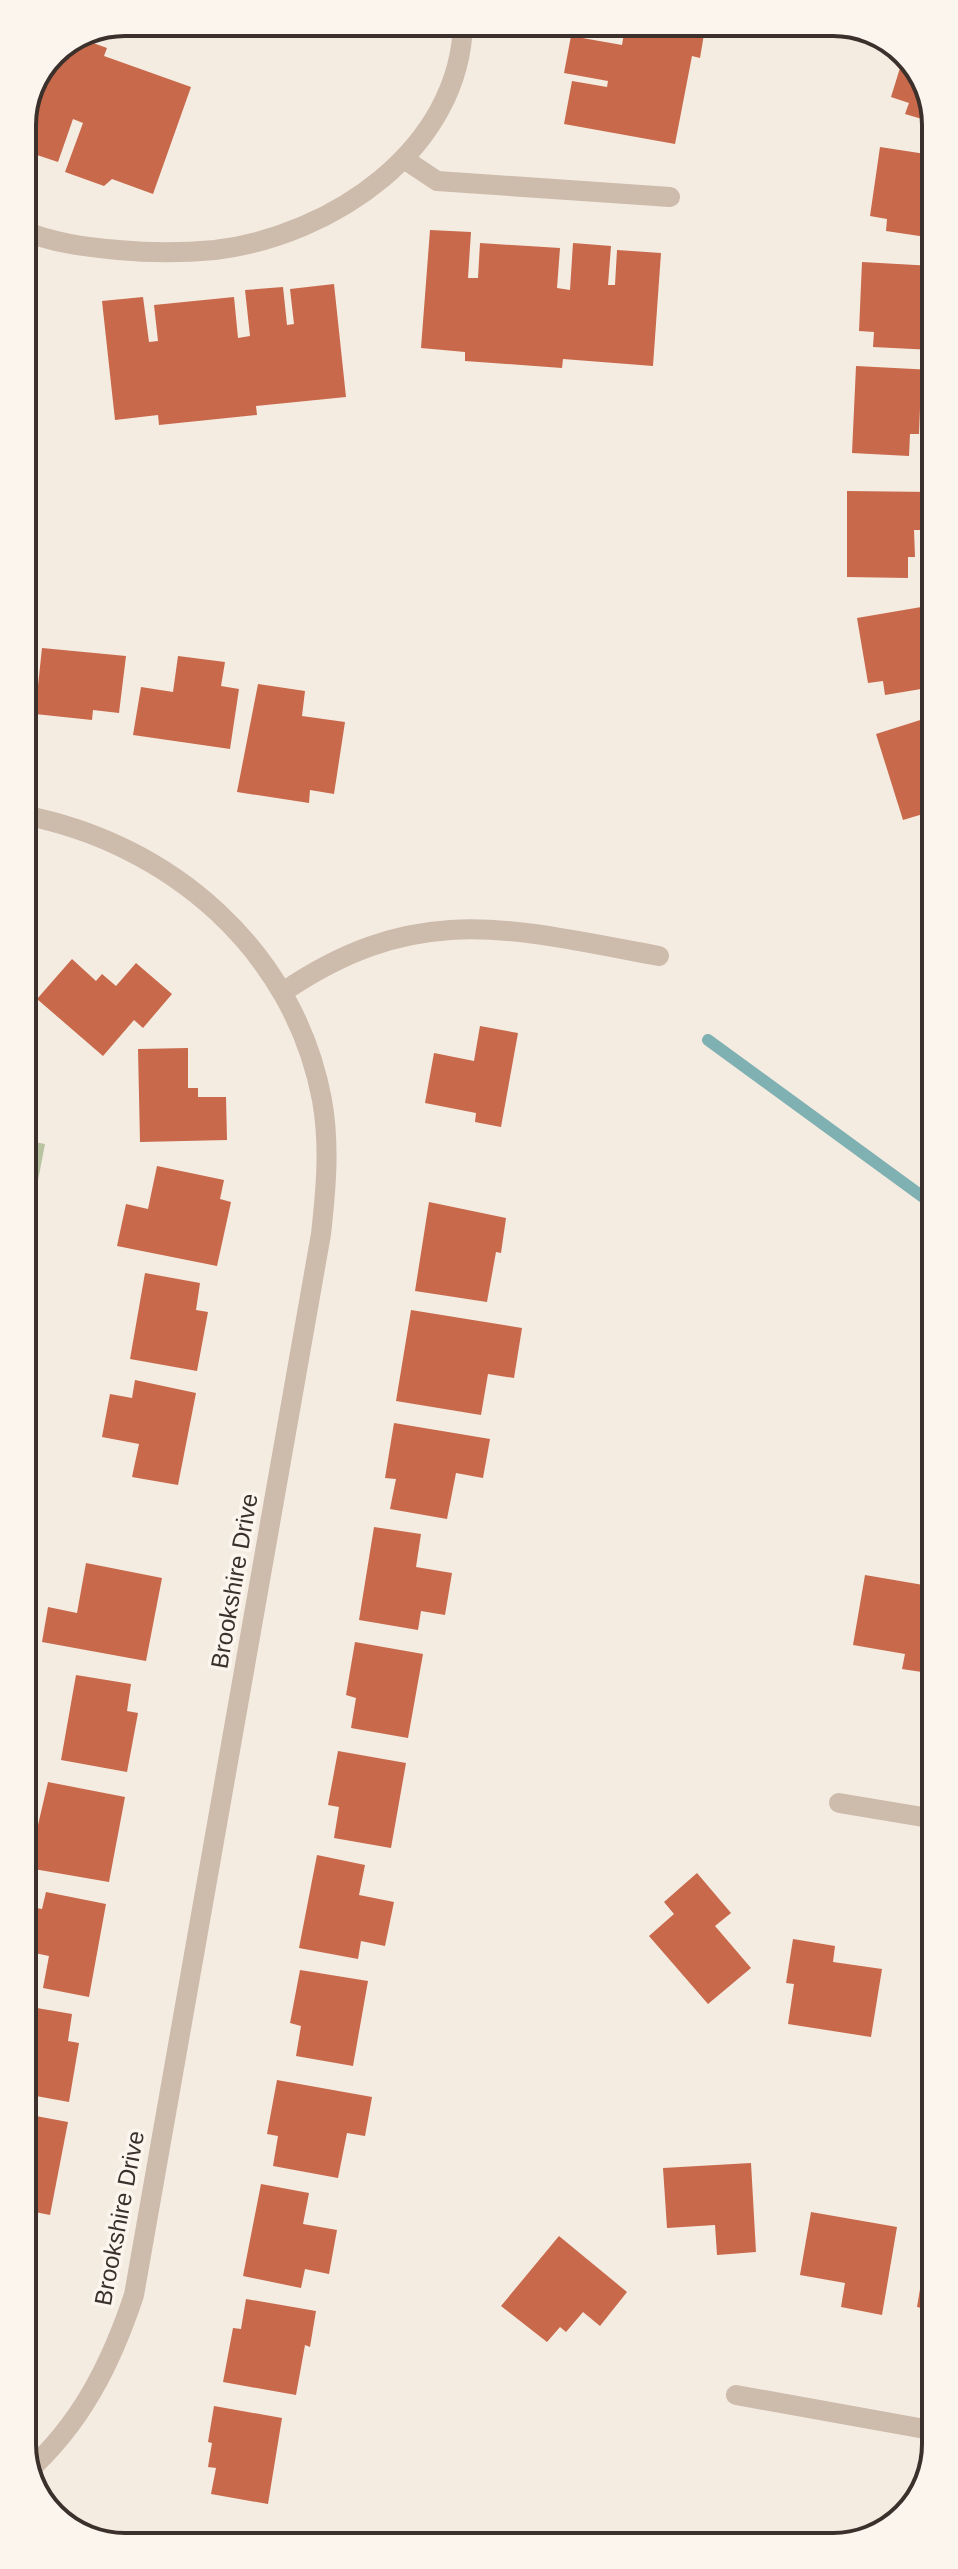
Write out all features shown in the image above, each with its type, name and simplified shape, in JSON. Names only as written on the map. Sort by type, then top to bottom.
[{"type":"street","points":[[36,234],[80,246],[148,252],[216,250],[295,230],[360,198],[404,159],[448,96],[463,49],[463,36]]},
{"type":"street","points":[[404,159],[437,181],[670,197]]},
{"type":"street","name":"Brookshire Drive","points":[[36,818],[91,832],[162,868],[205,898],[251,945],[283,992],[306,1040],[322,1101],[328,1170],[321,1234],[134,2295],[117,2346],[93,2393],[63,2436],[38,2461]]},
{"type":"street","points":[[283,992],[314,971],[358,949],[406,934],[443,928],[520,931],[659,956]]},
{"type":"street","points":[[839,1803],[922,1817]]},
{"type":"street","points":[[736,2395],[922,2428]]},
{"type":"green space","points":[[36,1142],[45,1144],[36,1191]]},
{"type":"building","points":[[571,36],[622,45],[624,36],[704,36],[700,58],[692,56],[675,144],[564,124],[572,81],[607,87],[608,81],[564,73]]},
{"type":"building","points":[[92,43],[107,48],[104,56],[191,87],[153,194],[112,179],[104,186],[65,172],[83,123],[73,119],[58,162],[36,155],[39,102],[54,71],[80,48]]},
{"type":"building","points":[[900,67],[913,85],[921,119],[905,114],[909,103],[891,97]]},
{"type":"building","points":[[880,147],[922,153],[922,236],[886,231],[887,219],[870,216]]},
{"type":"building","points":[[430,230],[471,232],[468,278],[478,278],[480,243],[560,248],[557,288],[570,290],[573,243],[611,246],[608,285],[615,285],[617,250],[661,253],[653,366],[563,359],[562,368],[465,361],[465,352],[421,348]]},
{"type":"building","points":[[862,262],[922,265],[922,349],[873,347],[874,332],[859,331]]},
{"type":"building","points":[[334,284],[346,397],[256,406],[257,415],[159,425],[158,415],[115,420],[102,301],[143,297],[149,342],[158,341],[154,305],[234,297],[238,338],[250,336],[245,290],[283,287],[287,325],[294,324],[290,289]]},
{"type":"building","points":[[856,366],[922,369],[919,434],[910,434],[909,456],[852,453]]},
{"type":"building","points":[[847,491],[922,492],[922,530],[914,530],[915,557],[908,557],[908,578],[847,577]]},
{"type":"building","points":[[922,607],[922,689],[885,695],[883,681],[868,683],[857,618]]},
{"type":"building","points":[[42,648],[126,656],[119,713],[93,710],[92,720],[36,714]]},
{"type":"building","points":[[178,656],[225,662],[221,686],[239,689],[230,749],[133,735],[141,687],[173,692]]},
{"type":"building","points":[[258,684],[305,691],[302,716],[345,722],[334,794],[310,790],[309,803],[237,792]]},
{"type":"building","points":[[922,719],[922,814],[903,820],[876,734]]},
{"type":"building","points":[[72,959],[96,981],[102,974],[116,986],[136,963],[172,994],[143,1028],[134,1020],[103,1056],[37,999]]},
{"type":"building","points":[[480,1026],[518,1033],[501,1127],[475,1122],[476,1113],[425,1103],[434,1053],[474,1061]]},
{"type":"building","points":[[188,1048],[188,1088],[198,1088],[198,1097],[226,1097],[227,1140],[140,1142],[138,1049]]},
{"type":"building","points":[[157,1166],[224,1180],[220,1199],[231,1202],[217,1266],[117,1246],[126,1204],[148,1209]]},
{"type":"building","points":[[429,1202],[506,1218],[501,1253],[496,1252],[487,1302],[415,1291]]},
{"type":"building","points":[[145,1273],[200,1283],[196,1310],[208,1312],[197,1371],[130,1359]]},
{"type":"building","points":[[411,1310],[522,1328],[514,1378],[488,1374],[481,1415],[396,1401]]},
{"type":"building","points":[[135,1380],[196,1393],[178,1485],[132,1477],[139,1444],[102,1437],[110,1394],[132,1398]]},
{"type":"building","points":[[394,1423],[490,1439],[483,1478],[456,1473],[447,1519],[390,1509],[396,1479],[385,1478]]},
{"type":"building","points":[[374,1527],[421,1534],[416,1567],[452,1573],[445,1615],[421,1611],[418,1630],[359,1620]]},
{"type":"building","points":[[86,1563],[162,1578],[146,1661],[42,1642],[48,1607],[77,1613]]},
{"type":"building","points":[[865,1575],[922,1585],[922,1672],[902,1669],[905,1654],[853,1645]]},
{"type":"building","points":[[355,1642],[423,1654],[408,1738],[351,1728],[356,1698],[346,1695]]},
{"type":"building","points":[[76,1675],[131,1684],[127,1711],[138,1713],[127,1772],[61,1760]]},
{"type":"building","points":[[338,1751],[406,1763],[391,1848],[334,1838],[339,1807],[328,1805]]},
{"type":"building","points":[[48,1782],[125,1797],[109,1882],[36,1869],[36,1834]]},
{"type":"building","points":[[317,1855],[365,1865],[359,1895],[394,1902],[385,1946],[361,1941],[358,1959],[299,1948]]},
{"type":"building","points":[[697,1873],[731,1913],[715,1926],[751,1968],[708,2004],[649,1936],[674,1914],[664,1902]]},
{"type":"building","points":[[46,1892],[106,1904],[89,1997],[43,1988],[49,1956],[36,1953],[36,1908],[42,1909]]},
{"type":"building","points":[[793,1939],[835,1946],[833,1962],[882,1969],[871,2037],[788,2024],[794,1984],[786,1983]]},
{"type":"building","points":[[300,1970],[368,1981],[353,2066],[296,2056],[301,2026],[290,2023]]},
{"type":"building","points":[[36,2008],[72,2014],[68,2041],[79,2043],[69,2102],[36,2096]]},
{"type":"building","points":[[277,2080],[372,2097],[365,2136],[347,2133],[338,2178],[273,2166],[278,2136],[267,2134]]},
{"type":"building","points":[[36,2116],[68,2122],[50,2215],[36,2212]]},
{"type":"building","points":[[751,2163],[756,2252],[717,2255],[715,2225],[667,2228],[663,2168]]},
{"type":"building","points":[[261,2184],[309,2193],[303,2224],[337,2230],[329,2274],[305,2269],[301,2288],[243,2276]]},
{"type":"building","points":[[811,2212],[897,2227],[882,2315],[841,2307],[845,2283],[800,2275]]},
{"type":"building","points":[[559,2236],[627,2292],[600,2326],[583,2312],[566,2332],[560,2327],[547,2342],[501,2306]]},
{"type":"building","points":[[922,2278],[922,2308],[917,2307]]},
{"type":"building","points":[[246,2299],[316,2311],[310,2347],[305,2345],[296,2395],[223,2382],[233,2328],[241,2329]]},
{"type":"building","points":[[214,2406],[282,2418],[268,2504],[211,2494],[216,2468],[208,2467],[212,2443],[208,2442]]},
{"type":"waterway","points":[[708,1040],[922,1196]]}]
